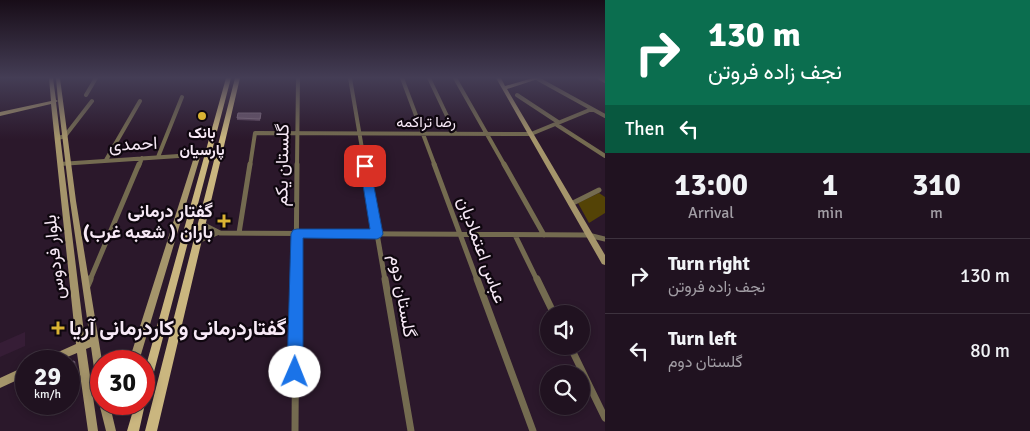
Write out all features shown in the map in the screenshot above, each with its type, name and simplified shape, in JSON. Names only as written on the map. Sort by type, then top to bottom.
[{"type":"main road","points":[[155,350],[223,98]]},
{"type":"main road","points":[[152,431],[233,98]]},
{"type":"main road","points":[[511,98],[605,262]]},
{"type":"main road","points":[[0,114],[56,101]]},
{"type":"main road","name":"بلوار فردوس","points":[[56,101],[69,203],[74,290],[93,431]]},
{"type":"main road","points":[[137,350],[198,154]]},
{"type":"main road","name":"بلوار فردوس","points":[[69,203],[86,286],[96,350]]},
{"type":"main road","points":[[74,290],[86,286]]},
{"type":"main road","points":[[72,350],[95,341]]},
{"type":"main road","points":[[0,383],[15,376]]},
{"type":"main road","points":[[110,415],[111,431]]},
{"type":"main road","points":[[133,431],[137,415]]},
{"type":"street","points":[[158,157],[182,98]]},
{"type":"street","name":"گلستان یکم","points":[[294,431],[298,98]]},
{"type":"street","name":"گلستان دوم","points":[[353,98],[411,431]]},
{"type":"street","name":"عباس اعتمادیان","points":[[409,98],[533,431]]},
{"type":"street","points":[[439,98],[455,133]]},
{"type":"street","points":[[466,98],[544,235]]},
{"type":"street","points":[[522,98],[605,156]]},
{"type":"street","points":[[573,98],[605,116]]},
{"type":"street","points":[[61,137],[92,101]]},
{"type":"street","points":[[106,160],[140,101]]},
{"type":"street","name":"رضا تراکمه","points":[[239,233],[255,133],[531,134],[592,109]]},
{"type":"street","name":"احمدی","points":[[64,163],[208,154]]},
{"type":"street","points":[[86,286],[142,158]]},
{"type":"street","points":[[571,204],[599,190]]},
{"type":"street","points":[[202,224],[220,233]]},
{"type":"street","points":[[198,240],[220,233],[588,235],[605,239]]},
{"type":"street","points":[[515,235],[550,305]]},
{"type":"street","points":[[574,355],[605,418]]},
{"type":"shaded area","points":[[599,193],[605,197],[605,213],[589,223],[578,203]]},
{"type":"shaded area","points":[[25,332],[25,346],[0,357],[0,343]]},
{"type":"building","points":[[238,113],[261,113],[260,119],[237,118]]},
{"type":"place","name":"بانک پارسیان","points":[[202,116]]},
{"type":"place","name":"گفتار درمانی باران ( شعبه غرب)","points":[[224,221]]},
{"type":"place","name":"گفتاردرمانی و کاردرمانی آریا","points":[[58,328]]},
{"type":"route","points":[[295,372],[297,234],[377,234],[365,166]]}]
